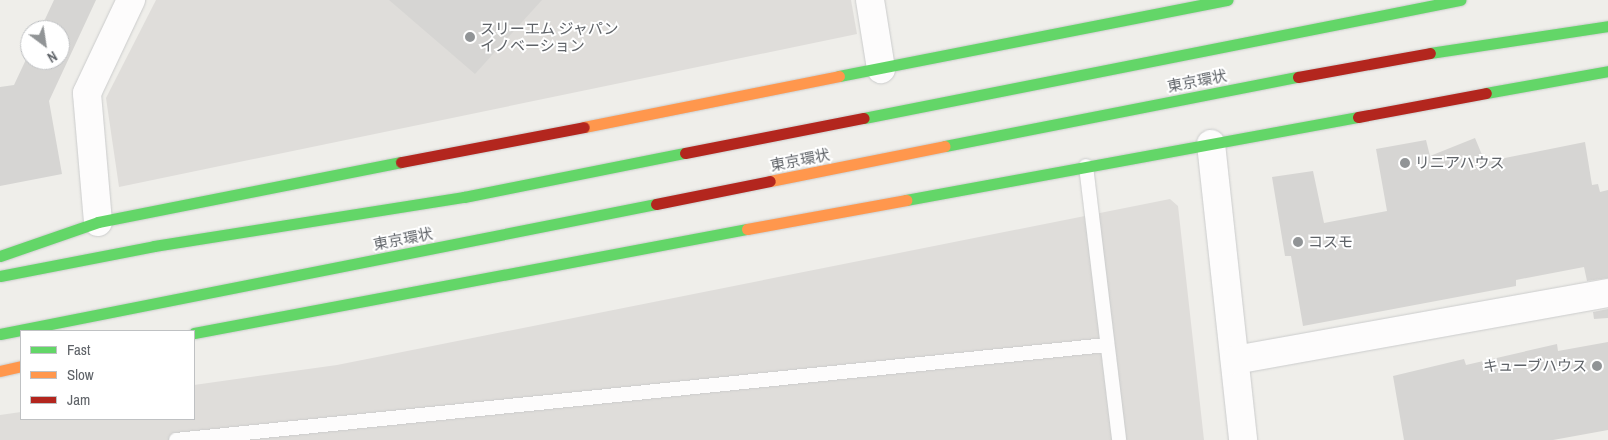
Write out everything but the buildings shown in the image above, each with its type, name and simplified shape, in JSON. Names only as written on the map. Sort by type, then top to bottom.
[{"type":"highway","points":[[0,256],[98,222],[1228,0]]},
{"type":"highway","name":"東京環状","points":[[0,276],[154,246],[464,197],[1460,0]]},
{"type":"highway","name":"東京環状","points":[[20,330],[1259,84],[1471,45],[1608,26]]},
{"type":"highway","points":[[195,333],[1086,166],[1608,71]]},
{"type":"highway","name":"東京環状","points":[[0,334],[20,330]]},
{"type":"highway","points":[[0,370],[20,366]]},
{"type":"street","points":[[98,222],[87,94],[131,0]]},
{"type":"street","points":[[870,0],[881,69]]},
{"type":"street","points":[[1211,144],[1243,440]]},
{"type":"street","points":[[1235,360],[1608,294]]},
{"type":"lane","points":[[1086,166],[1119,440]]},
{"type":"lane","points":[[176,440],[1107,345]]},
{"type":"shaded area","points":[[156,0],[851,0],[857,34],[119,187],[106,98]]},
{"type":"shaded area","points":[[1170,199],[1178,206],[1204,440],[0,440],[0,415],[20,412],[20,420],[195,420],[195,385],[337,365]]},
{"type":"traffic: fast","points":[[839,76],[1228,0]]},
{"type":"traffic: fast","points":[[864,118],[1460,0]]},
{"type":"traffic: fast","points":[[1430,53],[1608,26]]},
{"type":"traffic: fast","points":[[1486,93],[1608,71]]},
{"type":"traffic: fast","points":[[945,146],[1298,77]]},
{"type":"traffic: fast","points":[[906,200],[1358,117]]},
{"type":"traffic: fast","points":[[0,276],[154,246],[464,197],[685,153]]},
{"type":"traffic: fast","points":[[0,256],[98,222],[401,162]]},
{"type":"traffic: fast","points":[[20,330],[656,204]]},
{"type":"traffic: fast","points":[[195,333],[747,229]]},
{"type":"traffic: fast","points":[[0,334],[20,330]]},
{"type":"traffic: slow","points":[[584,127],[839,76]]},
{"type":"traffic: slow","points":[[770,181],[945,146]]},
{"type":"traffic: slow","points":[[747,229],[906,200]]},
{"type":"traffic: slow","points":[[0,371],[20,366]]},
{"type":"traffic: jam","points":[[1298,77],[1430,53]]},
{"type":"traffic: jam","points":[[1358,117],[1486,93]]},
{"type":"traffic: jam","points":[[685,153],[864,118]]},
{"type":"traffic: jam","points":[[401,162],[584,127]]},
{"type":"traffic: jam","points":[[656,204],[770,181]]},
{"type":"place","name":"スリーエム ジャパン イノベーション","points":[[470,37]]},
{"type":"place","name":"リニアハウス","points":[[1405,163]]},
{"type":"place","name":"コスモ","points":[[1298,242]]},
{"type":"place","name":"キューブハウス","points":[[1597,366]]}]
